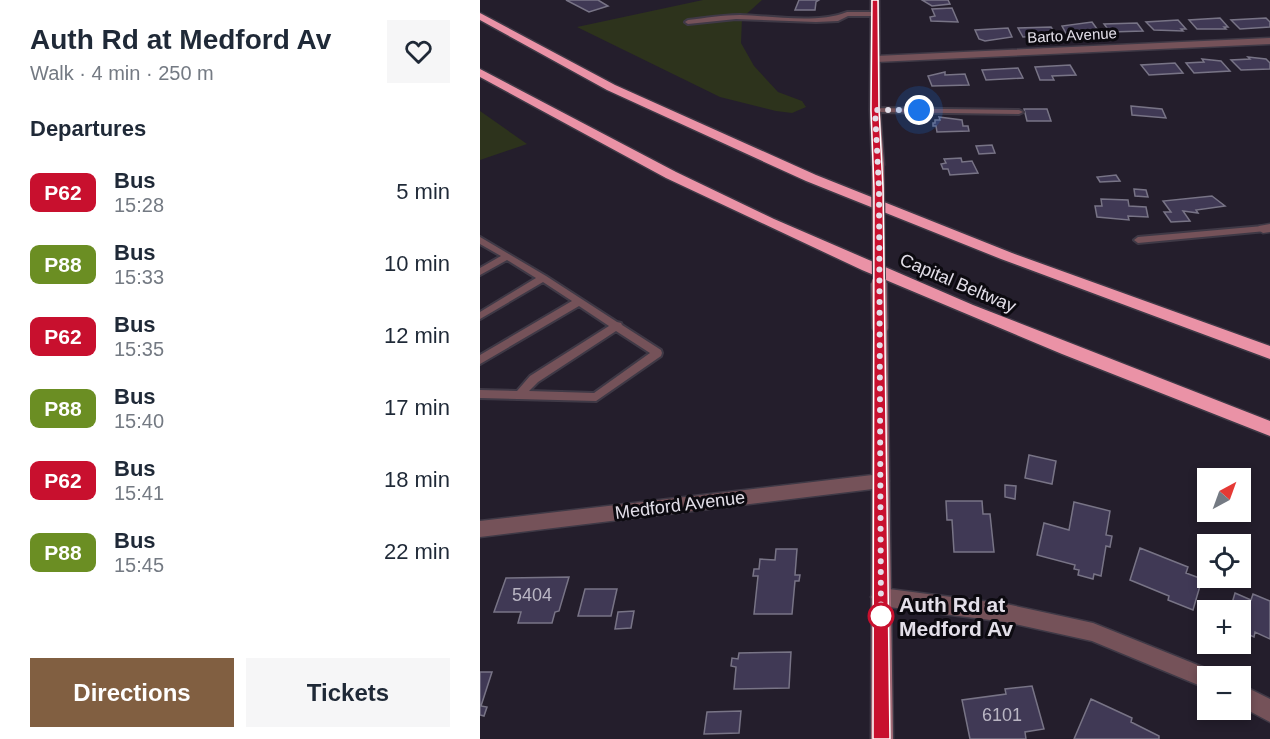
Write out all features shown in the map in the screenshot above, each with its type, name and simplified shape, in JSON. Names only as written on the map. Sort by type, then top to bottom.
[{"type":"highway","points":[[480,16],[607,85],[794,171],[1027,264],[1270,353]]},
{"type":"highway","name":"Capital Beltway","points":[[480,72],[593,135],[738,208],[980,315],[1270,429]]},
{"type":"main road","points":[[875,0],[880,329],[882,739]]},
{"type":"street","name":"Barto Avenue","points":[[876,59],[1270,40]]},
{"type":"street","name":"Medford Avenue","points":[[480,529],[880,481]]},
{"type":"street","points":[[881,597],[1006,613],[1093,632],[1197,675]]},
{"type":"street","points":[[1251,700],[1270,711]]},
{"type":"lane","points":[[688,22],[736,17],[827,20],[838,19],[847,14],[875,14]]},
{"type":"lane","points":[[875,110],[1019,112]]},
{"type":"lane","points":[[1138,240],[1266,229]]},
{"type":"lane","points":[[480,240],[617,325],[657,353],[596,397],[480,394]]},
{"type":"lane","points":[[480,272],[506,257]]},
{"type":"lane","points":[[480,316],[543,278]]},
{"type":"lane","points":[[480,360],[578,302]]},
{"type":"lane","points":[[520,395],[534,379],[617,325]]},
{"type":"green space","points":[[703,0],[762,0],[742,18],[741,43],[754,66],[778,92],[802,101],[806,107],[792,113],[720,97],[577,27]]},
{"type":"green space","points":[[480,111],[527,144],[480,160]]},
{"type":"building","points":[[566,0],[598,0],[608,6],[589,12]]},
{"type":"building","points":[[799,0],[819,0],[816,2],[815,10],[795,10]]},
{"type":"building","points":[[922,0],[948,0],[950,4],[932,6]]},
{"type":"building","points":[[952,8],[958,22],[931,21],[930,17],[935,16],[932,9]]},
{"type":"building","points":[[1220,18],[1228,27],[1224,27],[1226,29],[1197,29],[1189,20]]},
{"type":"building","points":[[1266,18],[1270,22],[1270,27],[1240,29],[1231,20]]},
{"type":"building","points":[[1178,20],[1186,29],[1181,29],[1183,31],[1154,30],[1146,22]]},
{"type":"building","points":[[1092,22],[1100,33],[1067,35],[1062,26]]},
{"type":"building","points":[[1137,23],[1143,31],[1110,32],[1104,24]]},
{"type":"building","points":[[1051,27],[1057,35],[1023,37],[1018,28]]},
{"type":"building","points":[[1008,28],[1012,37],[985,41],[979,39],[975,30]]},
{"type":"building","points":[[1248,57],[1266,59],[1270,63],[1270,69],[1241,70],[1231,60],[1250,59]]},
{"type":"building","points":[[1202,59],[1221,61],[1230,71],[1194,73],[1186,63],[1204,62]]},
{"type":"building","points":[[1175,63],[1183,73],[1149,75],[1141,65]]},
{"type":"building","points":[[1070,65],[1076,75],[1052,76],[1054,80],[1040,80],[1035,67]]},
{"type":"building","points":[[1018,68],[1023,78],[986,80],[982,70]]},
{"type":"building","points":[[945,72],[945,75],[965,74],[969,85],[932,86],[928,76]]},
{"type":"building","points":[[1131,106],[1162,109],[1166,118],[1132,115]]},
{"type":"building","points":[[1024,109],[1047,109],[1051,121],[1027,121]]},
{"type":"building","points":[[939,117],[962,120],[963,126],[968,126],[969,131],[937,132],[933,123],[935,120],[940,120]]},
{"type":"building","points":[[992,145],[995,153],[979,154],[976,146]]},
{"type":"building","points":[[961,158],[962,162],[972,161],[978,173],[950,175],[948,169],[943,169],[941,164],[946,163],[944,159]]},
{"type":"building","points":[[1116,175],[1120,181],[1100,182],[1097,177]]},
{"type":"building","points":[[1134,189],[1146,190],[1148,197],[1135,196]]},
{"type":"building","points":[[1212,196],[1225,206],[1196,210],[1198,213],[1183,211],[1190,221],[1171,222],[1164,212],[1171,212],[1163,201]]},
{"type":"building","points":[[1101,199],[1128,200],[1129,206],[1146,207],[1148,217],[1128,216],[1129,220],[1097,217],[1095,206],[1102,206]]},
{"type":"building","points":[[1029,455],[1056,461],[1052,484],[1025,478]]},
{"type":"building","points":[[1005,485],[1016,486],[1015,499],[1005,497]]},
{"type":"building","points":[[946,501],[982,501],[983,514],[990,514],[994,552],[954,552],[952,520],[947,520]]},
{"type":"building","points":[[1074,502],[1110,511],[1106,535],[1112,536],[1110,547],[1106,546],[1101,576],[1094,574],[1093,579],[1078,575],[1079,570],[1074,569],[1075,565],[1037,555],[1044,523],[1069,530]]},
{"type":"building","points":[[1140,548],[1188,567],[1186,573],[1197,577],[1197,588],[1199,588],[1193,610],[1168,600],[1169,596],[1130,580]]},
{"type":"building","points":[[776,549],[797,549],[795,575],[800,575],[799,581],[795,581],[792,614],[754,614],[758,576],[753,576],[754,569],[759,569],[760,559],[775,560]]},
{"type":"building","points":[[569,577],[559,611],[555,612],[552,623],[518,623],[521,612],[494,612],[506,578]]},
{"type":"building","points":[[585,589],[617,589],[611,616],[578,616]]},
{"type":"building","points":[[1235,593],[1251,600],[1233,600]]},
{"type":"building","points":[[1253,594],[1270,601],[1270,639],[1255,632],[1254,637],[1251,636]]},
{"type":"building","points":[[634,611],[631,628],[615,629],[618,612]]},
{"type":"building","points":[[791,652],[789,688],[734,689],[736,667],[731,666],[732,658],[738,659],[739,653]]},
{"type":"building","points":[[480,672],[492,672],[481,706],[487,707],[484,716],[480,715]]},
{"type":"building","points":[[1032,686],[1044,729],[1025,732],[1026,739],[970,739],[962,700],[1006,694],[1005,689]]},
{"type":"building","points":[[1091,699],[1132,718],[1131,722],[1159,736],[1159,739],[1074,739]]},
{"type":"building","points":[[741,711],[739,733],[704,734],[707,712]]},
{"type":"bus line","name":"P62","points":[[875,0],[875,110],[879,188],[882,739]]},
{"type":"place","name":"Auth Rd at Medford Av","points":[[881,616]]},
{"type":"route","points":[[881,616],[881,621],[879,188],[875,110],[919,110]]}]
